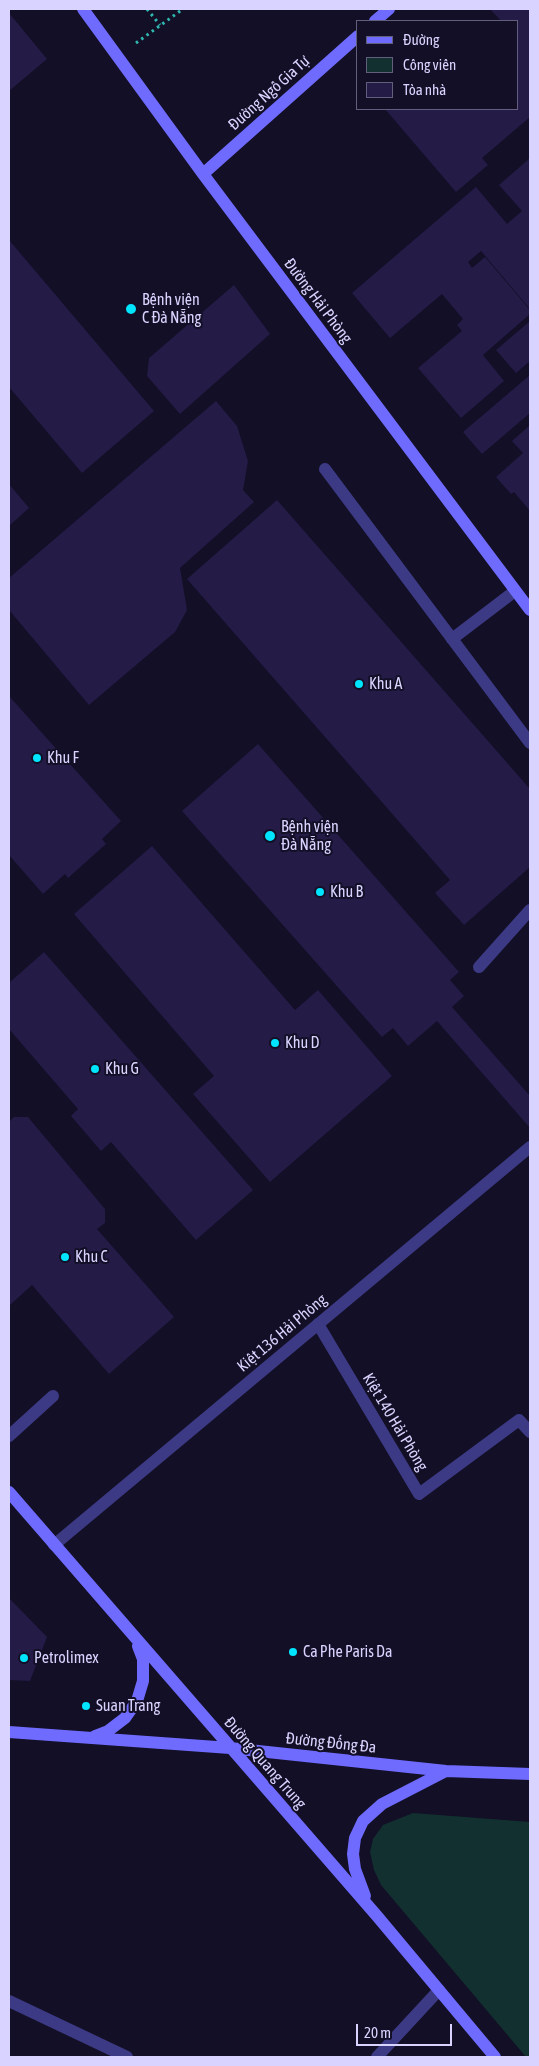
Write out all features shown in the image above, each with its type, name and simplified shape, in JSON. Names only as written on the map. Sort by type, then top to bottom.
[{"type":"main road","name":"Đường Hải Phòng","points":[[83,9],[203,174],[530,610]]},
{"type":"main road","points":[[376,20],[389,9]]},
{"type":"main road","name":"Đường Ngô Gia Tự","points":[[203,174],[356,38]]},
{"type":"main road","name":"Đường Quang Trung","points":[[9,1492],[377,1916],[495,2057]]},
{"type":"main road","points":[[89,1738],[108,1731],[125,1718],[137,1701],[143,1680],[143,1660],[136,1640]]},
{"type":"main road","name":"Đường Đống Đa","points":[[9,1732],[230,1748],[446,1771],[530,1774]]},
{"type":"main road","points":[[377,1916],[360,1888],[353,1854],[355,1838],[363,1822],[372,1811],[388,1800],[446,1771]]},
{"type":"street","points":[[325,469],[530,743]]},
{"type":"street","points":[[452,639],[516,591]]},
{"type":"street","points":[[479,967],[530,910]]},
{"type":"street","name":"Kiệt 136 Hải Phòng","points":[[54,1545],[530,1147]]},
{"type":"street","name":"Kiệt 140 Hải Phòng","points":[[318,1324],[419,1494],[519,1420],[530,1432]]},
{"type":"street","points":[[9,1436],[53,1396]]},
{"type":"street","points":[[377,2057],[439,1990]]},
{"type":"street","points":[[9,2001],[127,2057]]},
{"type":"path","points":[[148,9],[160,25]]},
{"type":"path","points":[[117,56],[182,9]]},
{"type":"green space","points":[[413,1813],[530,1822],[530,2057],[526,2057],[381,1885],[374,1870],[370,1852],[373,1839],[383,1825]]},
{"type":"building","points":[[490,9],[530,9],[530,117],[482,158],[488,165],[456,192],[386,110],[519,110],[519,20],[500,20]]},
{"type":"building","points":[[9,13],[47,59],[9,91]]},
{"type":"building","points":[[530,158],[530,309],[481,251],[468,262],[472,268],[485,257],[530,310],[530,314],[483,355],[504,381],[461,418],[418,368],[462,331],[457,325],[463,319],[442,294],[390,338],[352,293],[476,187],[507,224],[522,211],[499,185]]},
{"type":"building","points":[[9,240],[154,411],[82,473],[9,387]]},
{"type":"building","points":[[234,285],[270,334],[180,414],[147,376],[149,358]]},
{"type":"building","points":[[530,321],[530,361],[516,373],[496,350]]},
{"type":"building","points":[[530,375],[530,413],[482,454],[463,432]]},
{"type":"building","points":[[216,401],[237,426],[248,461],[243,490],[254,502],[180,568],[187,610],[175,632],[89,705],[9,610],[9,578]]},
{"type":"building","points":[[530,425],[530,511],[514,492],[511,494],[496,477],[523,453],[512,441]]},
{"type":"building","points":[[9,484],[29,508],[9,526]]},
{"type":"building","name":"Khu A","points":[[277,500],[530,789],[530,867],[464,925],[435,893],[450,880],[187,579]]},
{"type":"building","name":"Khu F","points":[[9,696],[121,821],[102,839],[106,844],[68,878],[65,874],[43,894],[9,855]]},
{"type":"building","name":"Khu B","points":[[258,744],[459,972],[450,980],[464,996],[452,1007],[530,1096],[530,1128],[437,1021],[408,1046],[393,1028],[382,1037],[182,811]]},
{"type":"building","name":"Khu D","points":[[152,846],[295,1010],[318,990],[392,1076],[270,1182],[193,1094],[214,1076],[74,914]]},
{"type":"building","name":"Khu G","points":[[44,952],[253,1190],[196,1240],[111,1142],[101,1151],[71,1116],[78,1109],[9,1029],[9,983]]},
{"type":"building","name":"Khu C","points":[[14,1117],[28,1117],[105,1209],[105,1223],[97,1229],[174,1317],[109,1374],[32,1285],[9,1306],[9,1122]]},
{"type":"building","name":"Petrolimex","points":[[9,1598],[47,1637],[30,1681],[9,1680]]},
{"type":"place","name":"Bệnh viện C Đà Nẵng","points":[[131,309]]},
{"type":"place","name":"Khu A","points":[[359,684]]},
{"type":"place","name":"Khu F","points":[[37,758]]},
{"type":"place","name":"Bệnh viện Đà Nẵng","points":[[270,836]]},
{"type":"place","name":"Khu B","points":[[320,892]]},
{"type":"place","name":"Khu D","points":[[275,1043]]},
{"type":"place","name":"Khu G","points":[[95,1069]]},
{"type":"place","name":"Khu C","points":[[65,1257]]},
{"type":"place","name":"Ca Phe Paris Da","points":[[293,1652]]},
{"type":"place","name":"Petrolimex","points":[[24,1658]]},
{"type":"place","name":"Suan Trang","points":[[86,1706]]}]
